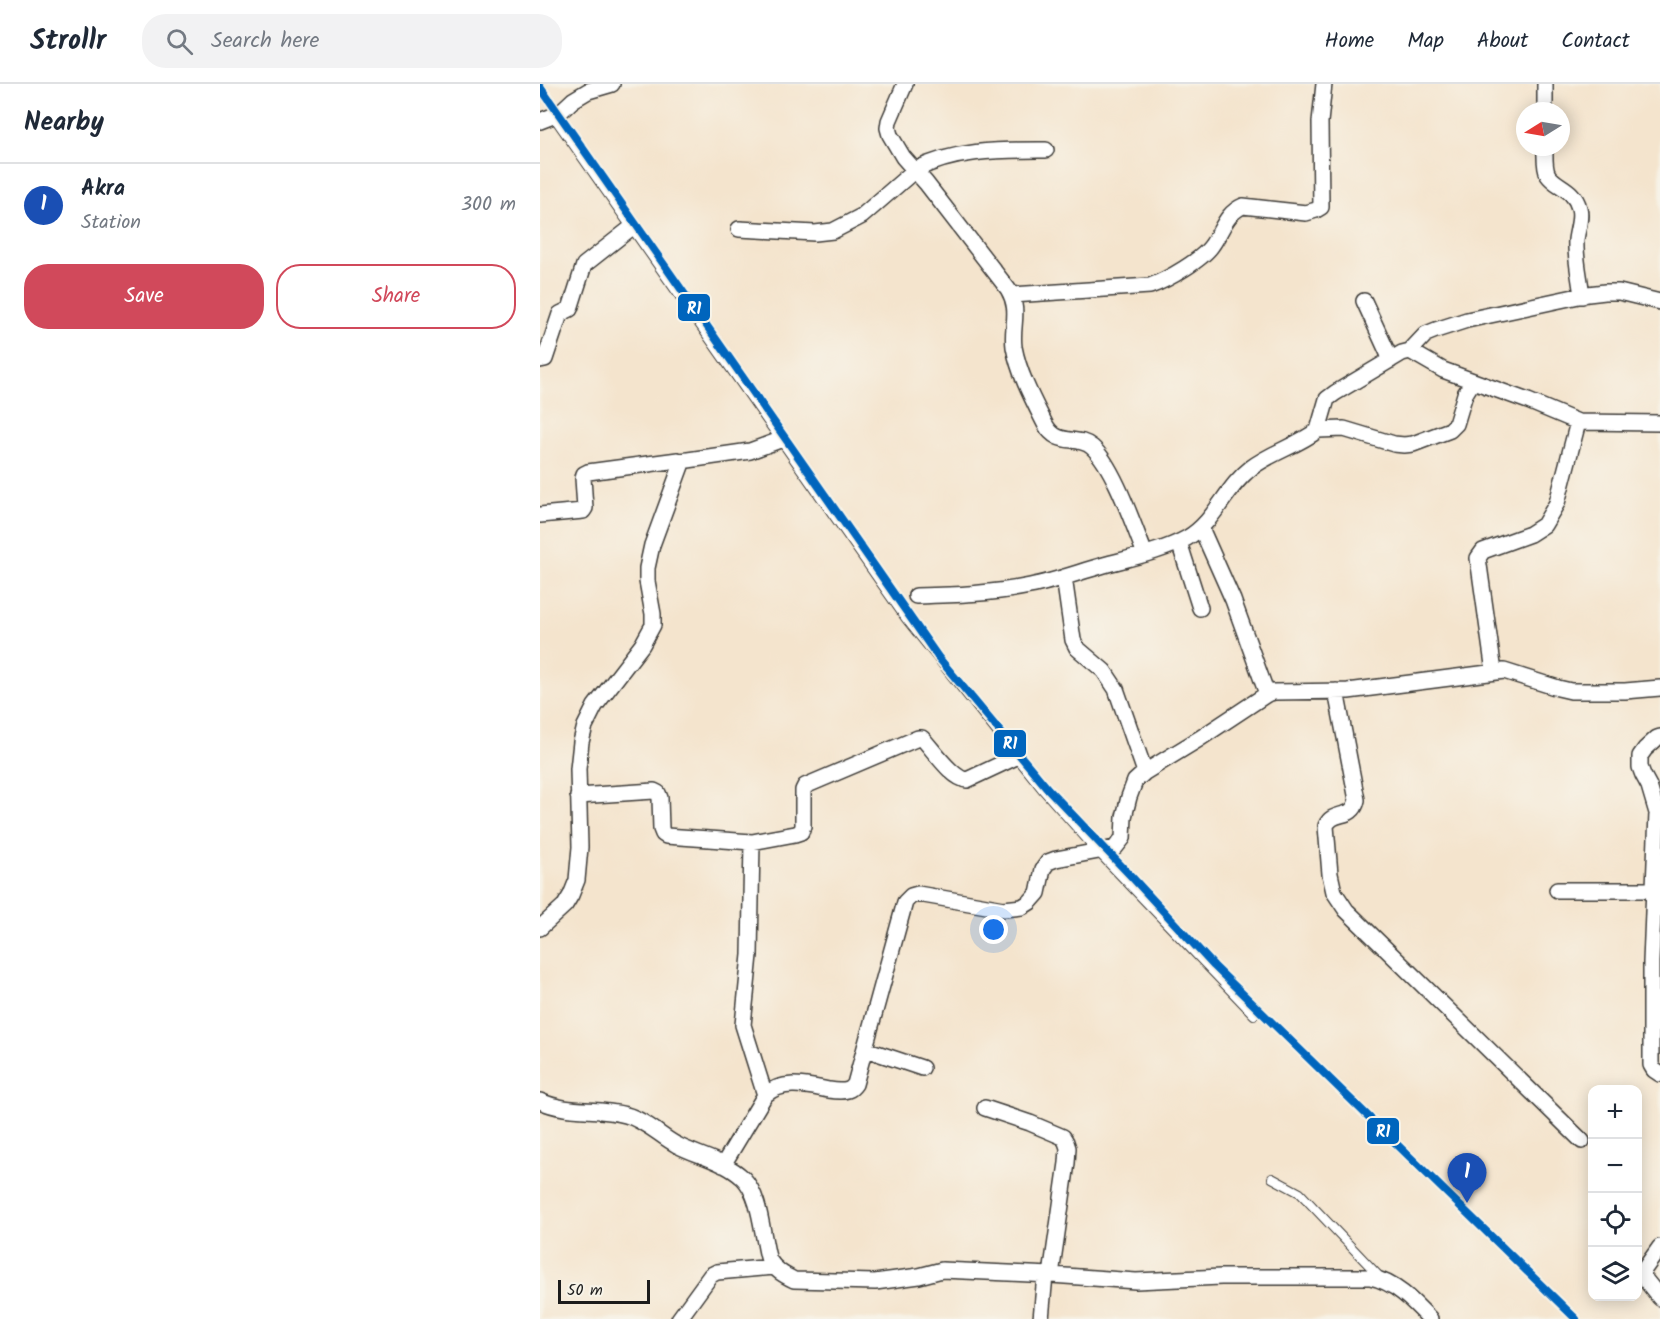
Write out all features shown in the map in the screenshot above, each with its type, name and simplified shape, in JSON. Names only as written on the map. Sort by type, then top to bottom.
[{"type":"street","points":[[546,119],[558,114],[586,87],[612,84]]},
{"type":"street","points":[[905,84],[889,121],[888,128],[893,142],[1012,295],[1016,312],[1015,350],[1026,385],[1047,426],[1057,437],[1087,444],[1100,455],[1112,476],[1145,554]]},
{"type":"street","points":[[1012,295],[1150,286],[1164,281],[1204,254],[1235,209],[1243,206],[1306,213],[1321,207],[1320,122],[1324,84]]},
{"type":"street","points":[[1545,84],[1545,102]]},
{"type":"street","points":[[739,229],[815,233],[833,231],[862,216],[915,170],[940,160],[994,149],[1046,150]]},
{"type":"street","points":[[1546,156],[1549,175],[1576,199],[1579,208],[1576,241],[1582,296]]},
{"type":"street","points":[[540,360],[545,359],[560,314],[570,309],[584,265],[631,228]]},
{"type":"street","points":[[1318,430],[1327,399],[1402,353],[1410,351],[1426,334],[1446,326],[1605,292],[1619,292],[1660,302]]},
{"type":"street","points":[[1364,301],[1391,360]]},
{"type":"street","points":[[1410,351],[1443,370],[1578,422],[1660,423]]},
{"type":"street","points":[[916,597],[971,594],[1028,587],[1179,542],[1201,528],[1216,512],[1229,490],[1250,469],[1272,453],[1294,446],[1318,430],[1344,429],[1394,444],[1404,446],[1413,444],[1450,430],[1456,424],[1465,394],[1473,381]]},
{"type":"street","points":[[1494,672],[1478,558],[1483,551],[1538,531],[1544,525],[1557,503],[1578,422]]},
{"type":"street","points":[[540,515],[583,511],[585,508],[583,478],[588,471],[750,451],[780,441]]},
{"type":"street","points":[[540,928],[566,905],[577,880],[580,847],[579,753],[585,726],[595,706],[642,645],[653,625],[646,581],[647,568],[652,545],[681,461]]},
{"type":"street","points":[[1201,528],[1233,600],[1267,694]]},
{"type":"street","points":[[1179,542],[1200,608]]},
{"type":"street","points":[[1064,577],[1073,640],[1077,648],[1104,671],[1116,690],[1145,772]]},
{"type":"street","points":[[723,1165],[765,1095],[771,1089],[797,1085],[840,1091],[850,1090],[855,1084],[905,902],[911,896],[918,894],[1004,909],[1022,907],[1038,893],[1043,869],[1048,862],[1114,848],[1123,838],[1129,797],[1135,781],[1145,772],[1199,740],[1267,694],[1348,691],[1504,671],[1571,691],[1625,691],[1660,688]]},
{"type":"street","points":[[1336,691],[1357,800],[1356,807],[1351,812],[1333,817],[1328,820],[1326,826],[1330,874],[1334,892],[1346,910],[1582,1141]]},
{"type":"street","points":[[1660,737],[1640,756],[1642,775],[1649,786],[1657,813],[1651,962],[1651,1065],[1660,1074]]},
{"type":"street","points":[[578,796],[654,791],[660,798],[661,829],[666,836],[752,842],[801,832],[805,786],[918,738],[922,738],[955,775],[963,780],[1016,757]]},
{"type":"street","points":[[752,842],[750,955],[743,1025],[765,1095]]},
{"type":"street","points":[[1557,890],[1654,890]]},
{"type":"street","points":[[866,1049],[922,1068]]},
{"type":"street","points":[[540,1101],[568,1110],[613,1112],[627,1115],[639,1120],[677,1145],[731,1169],[748,1184],[756,1205],[768,1259],[783,1275],[794,1280],[875,1282],[919,1276],[942,1270],[1136,1281],[1221,1277],[1370,1276],[1382,1279],[1399,1290],[1431,1319]]},
{"type":"street","points":[[985,1108],[1030,1123],[1063,1137],[1066,1142],[1067,1163],[1041,1319]]},
{"type":"street","points":[[1660,1247],[1643,1271],[1644,1278],[1660,1298]]},
{"type":"street","points":[[680,1319],[711,1275],[717,1272],[774,1267]]},
{"type":"lane","points":[[546,119],[631,228],[906,619],[1042,789],[1098,852],[1254,1015]]},
{"type":"lane","points":[[1272,1178],[1300,1193],[1382,1279]]},
{"type":"transit line","name":"R1","points":[[540,87],[938,657],[1048,789],[1214,966],[1576,1319]]},
{"type":"place","name":"Akra","points":[[1467,1203]]}]
